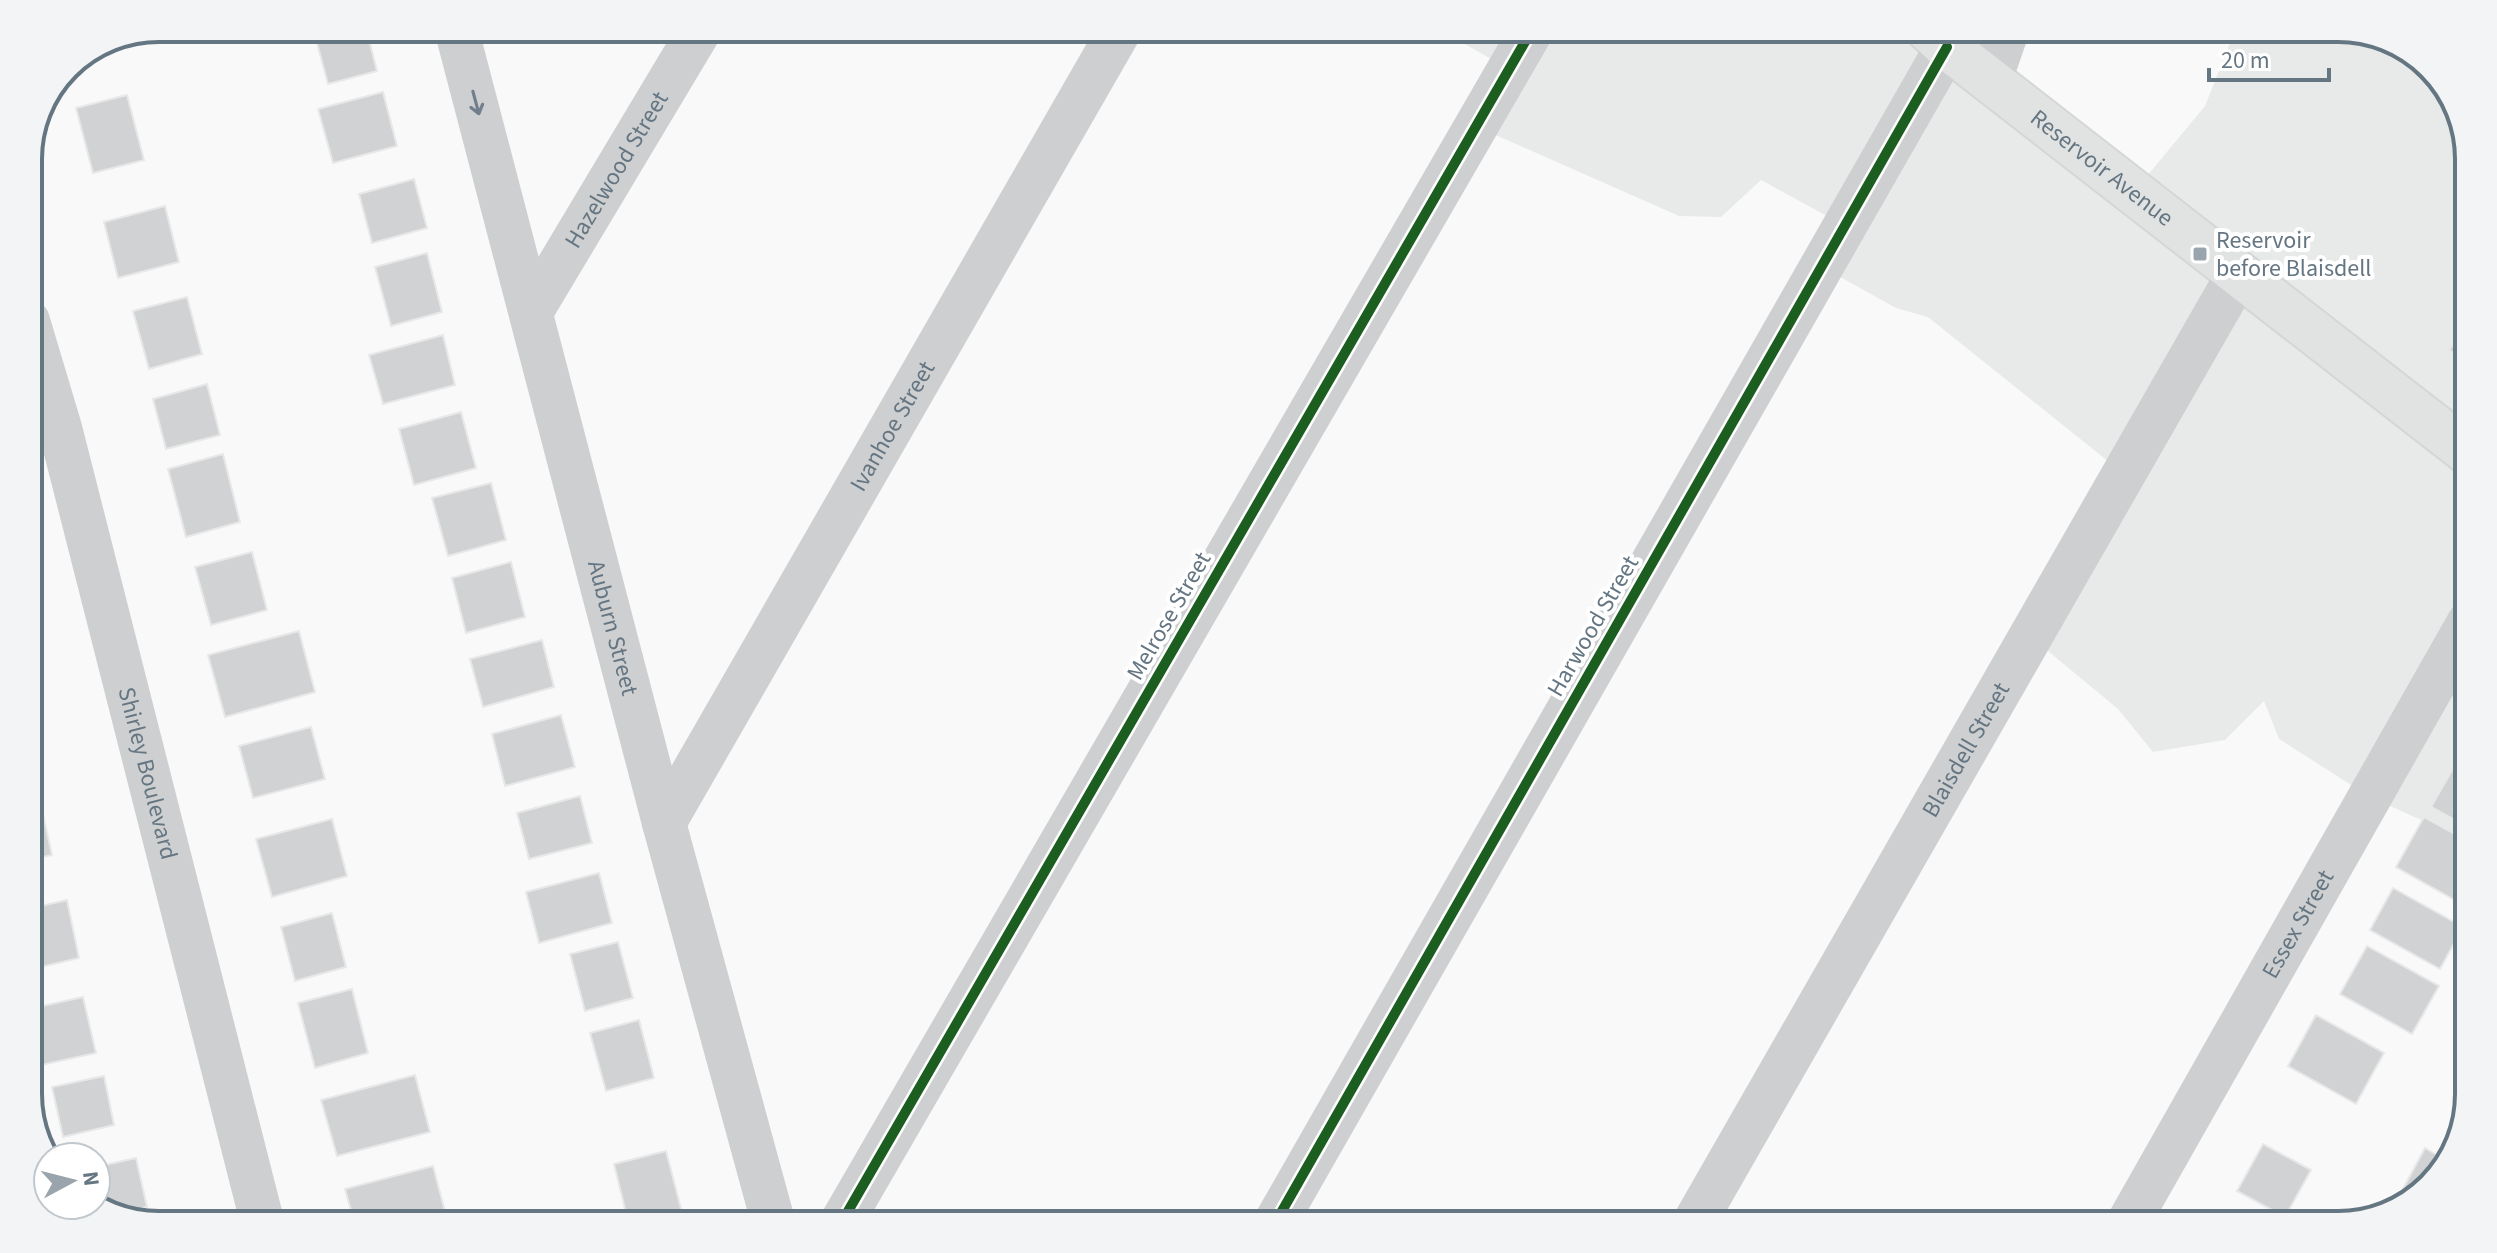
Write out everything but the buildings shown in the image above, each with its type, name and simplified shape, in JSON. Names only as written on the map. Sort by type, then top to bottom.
[{"type":"main road","name":"Reservoir Avenue","points":[[1943,42],[2455,442]]},
{"type":"street","name":"Auburn Street","points":[[460,42],[664,823],[770,1211]]},
{"type":"street","name":"Hazelwood Street","points":[[531,312],[693,42]]},
{"type":"street","name":"Ivanhoe Street","points":[[664,823],[1113,42]]},
{"type":"street","name":"Melrose Street","points":[[848,1211],[1525,42]]},
{"type":"street","name":"Harwood Street","points":[[1282,1211],[1934,42]]},
{"type":"street","points":[[1990,80],[2003,42]]},
{"type":"street","name":"Blaisdell Street","points":[[1701,1211],[2239,273]]},
{"type":"street","name":"Shirley Boulevard","points":[[42,368],[60,428],[259,1211]]},
{"type":"street","name":"Essex Street","points":[[2135,1211],[2455,647]]},
{"type":"shaded area","points":[[1962,42],[2142,182],[2205,106],[2230,42],[2361,44],[2390,54],[2415,71],[2443,107],[2455,151],[2455,835],[2370,797],[2279,739],[2264,701],[2225,740],[2153,752],[2118,709],[2036,641],[2129,478],[1928,317],[1896,308],[1842,278],[1828,265],[1845,226],[1761,180],[1721,217],[1679,216],[1491,133],[1514,72],[1463,43]]},
{"type":"cycle path","points":[[848,1211],[1525,42]]},
{"type":"cycle path","points":[[1282,1211],[1947,47]]},
{"type":"place","name":"Reservoir before Blaisdell","points":[[2200,254]]}]
